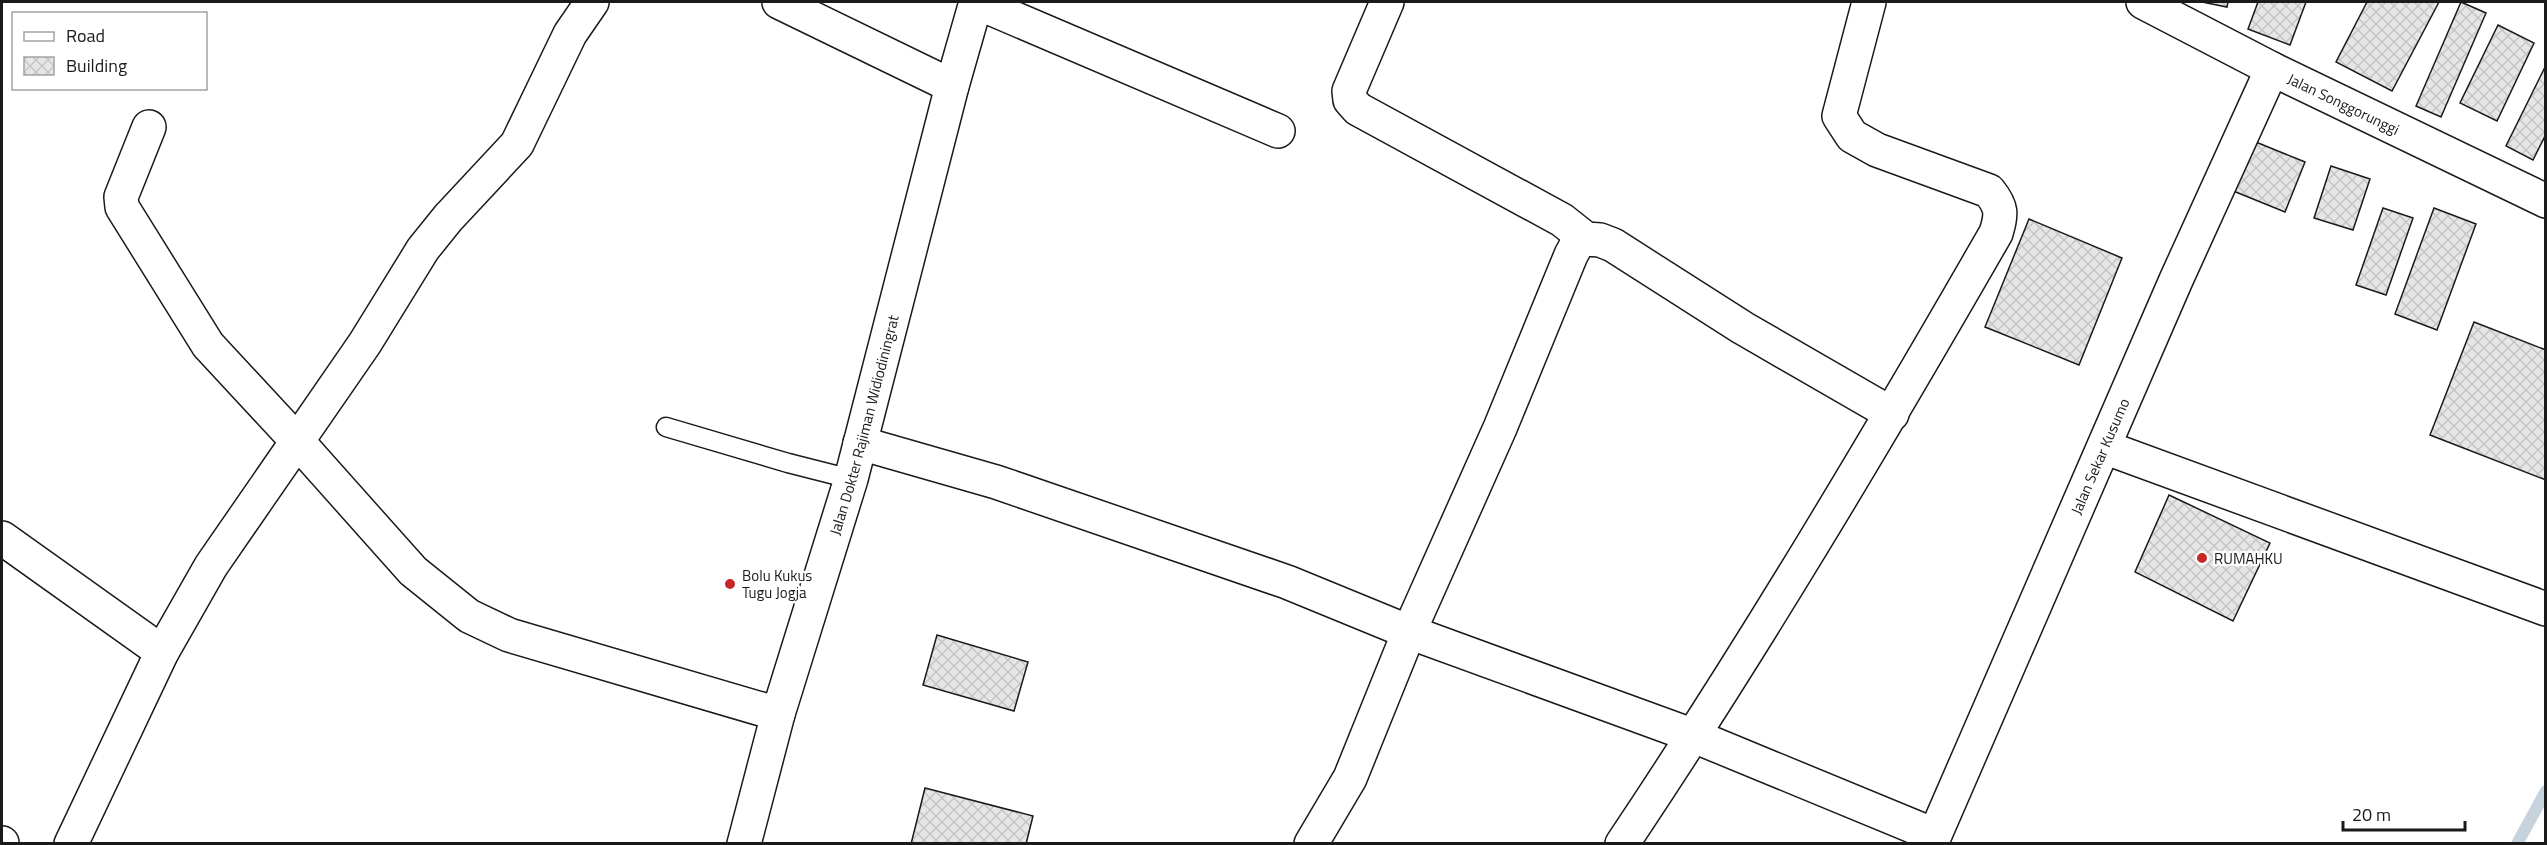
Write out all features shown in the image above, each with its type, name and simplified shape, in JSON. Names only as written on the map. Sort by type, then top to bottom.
[{"type":"street","points":[[72,843],[162,652],[211,566],[365,343],[423,249],[448,218],[517,144],[570,34],[592,2]]},
{"type":"street","points":[[779,2],[952,86]]},
{"type":"street","points":[[976,2],[1278,131]]},
{"type":"street","name":"Jalan Dokter Rajiman Widiodiningrat","points":[[744,843],[778,714],[851,479],[952,86],[976,2]]},
{"type":"street","points":[[1387,2],[1349,92],[1354,105],[1562,220],[1586,239]]},
{"type":"street","points":[[1622,843],[1694,736],[1892,414],[1996,233],[2000,218],[1999,202],[1989,191],[1877,150],[1852,136],[1839,116],[1869,2]]},
{"type":"street","name":"Jalan Songgorunggi","points":[[2143,2],[2272,69],[2546,201]]},
{"type":"street","name":"Jalan Sekar Kusumo","points":[[1932,839],[2176,280],[2272,69]]},
{"type":"street","points":[[149,126],[120,197],[122,207],[208,345],[413,571],[469,616],[510,635],[778,714]]},
{"type":"street","points":[[1311,843],[1350,778],[1409,632],[1500,428],[1577,244],[1586,239],[1600,240],[1612,245],[1743,328],[1892,414]]},
{"type":"street","points":[[860,443],[996,482],[1287,582],[1409,632],[1694,736],[1932,839]]},
{"type":"street","points":[[2104,447],[2546,609]]},
{"type":"street","points":[[2,538],[162,652]]},
{"type":"lane","points":[[666,427],[851,479]]},
{"type":"building","points":[[2202,2],[2228,2],[2227,7]]},
{"type":"building","points":[[2258,2],[2306,2],[2290,45],[2248,29]]},
{"type":"building","points":[[2367,2],[2439,2],[2392,91],[2336,62]]},
{"type":"building","points":[[2461,2],[2486,13],[2441,117],[2416,106]]},
{"type":"building","points":[[2498,25],[2534,43],[2497,121],[2460,103]]},
{"type":"building","points":[[2546,65],[2546,134],[2533,160],[2506,146]]},
{"type":"building","points":[[2246,138],[2305,162],[2285,212],[2226,188]]},
{"type":"building","points":[[2331,166],[2370,179],[2353,230],[2314,218]]},
{"type":"building","points":[[2383,208],[2413,218],[2386,295],[2356,285]]},
{"type":"building","points":[[2434,208],[2476,224],[2437,330],[2395,314]]},
{"type":"building","points":[[2029,219],[2122,258],[2079,365],[1985,327]]},
{"type":"building","points":[[2474,322],[2546,350],[2546,480],[2430,435]]},
{"type":"building","name":"RUMAHKU","points":[[2169,495],[2270,543],[2233,621],[2135,572]]},
{"type":"building","points":[[937,635],[1028,662],[1014,711],[923,685]]},
{"type":"building","points":[[925,788],[1033,816],[1026,844],[911,844]]},
{"type":"waterway","points":[[2517,844],[2546,791]]},
{"type":"place","name":"RUMAHKU","points":[[2202,558]]},
{"type":"place","name":"Bolu Kukus Tugu Jogja","points":[[730,584]]}]
